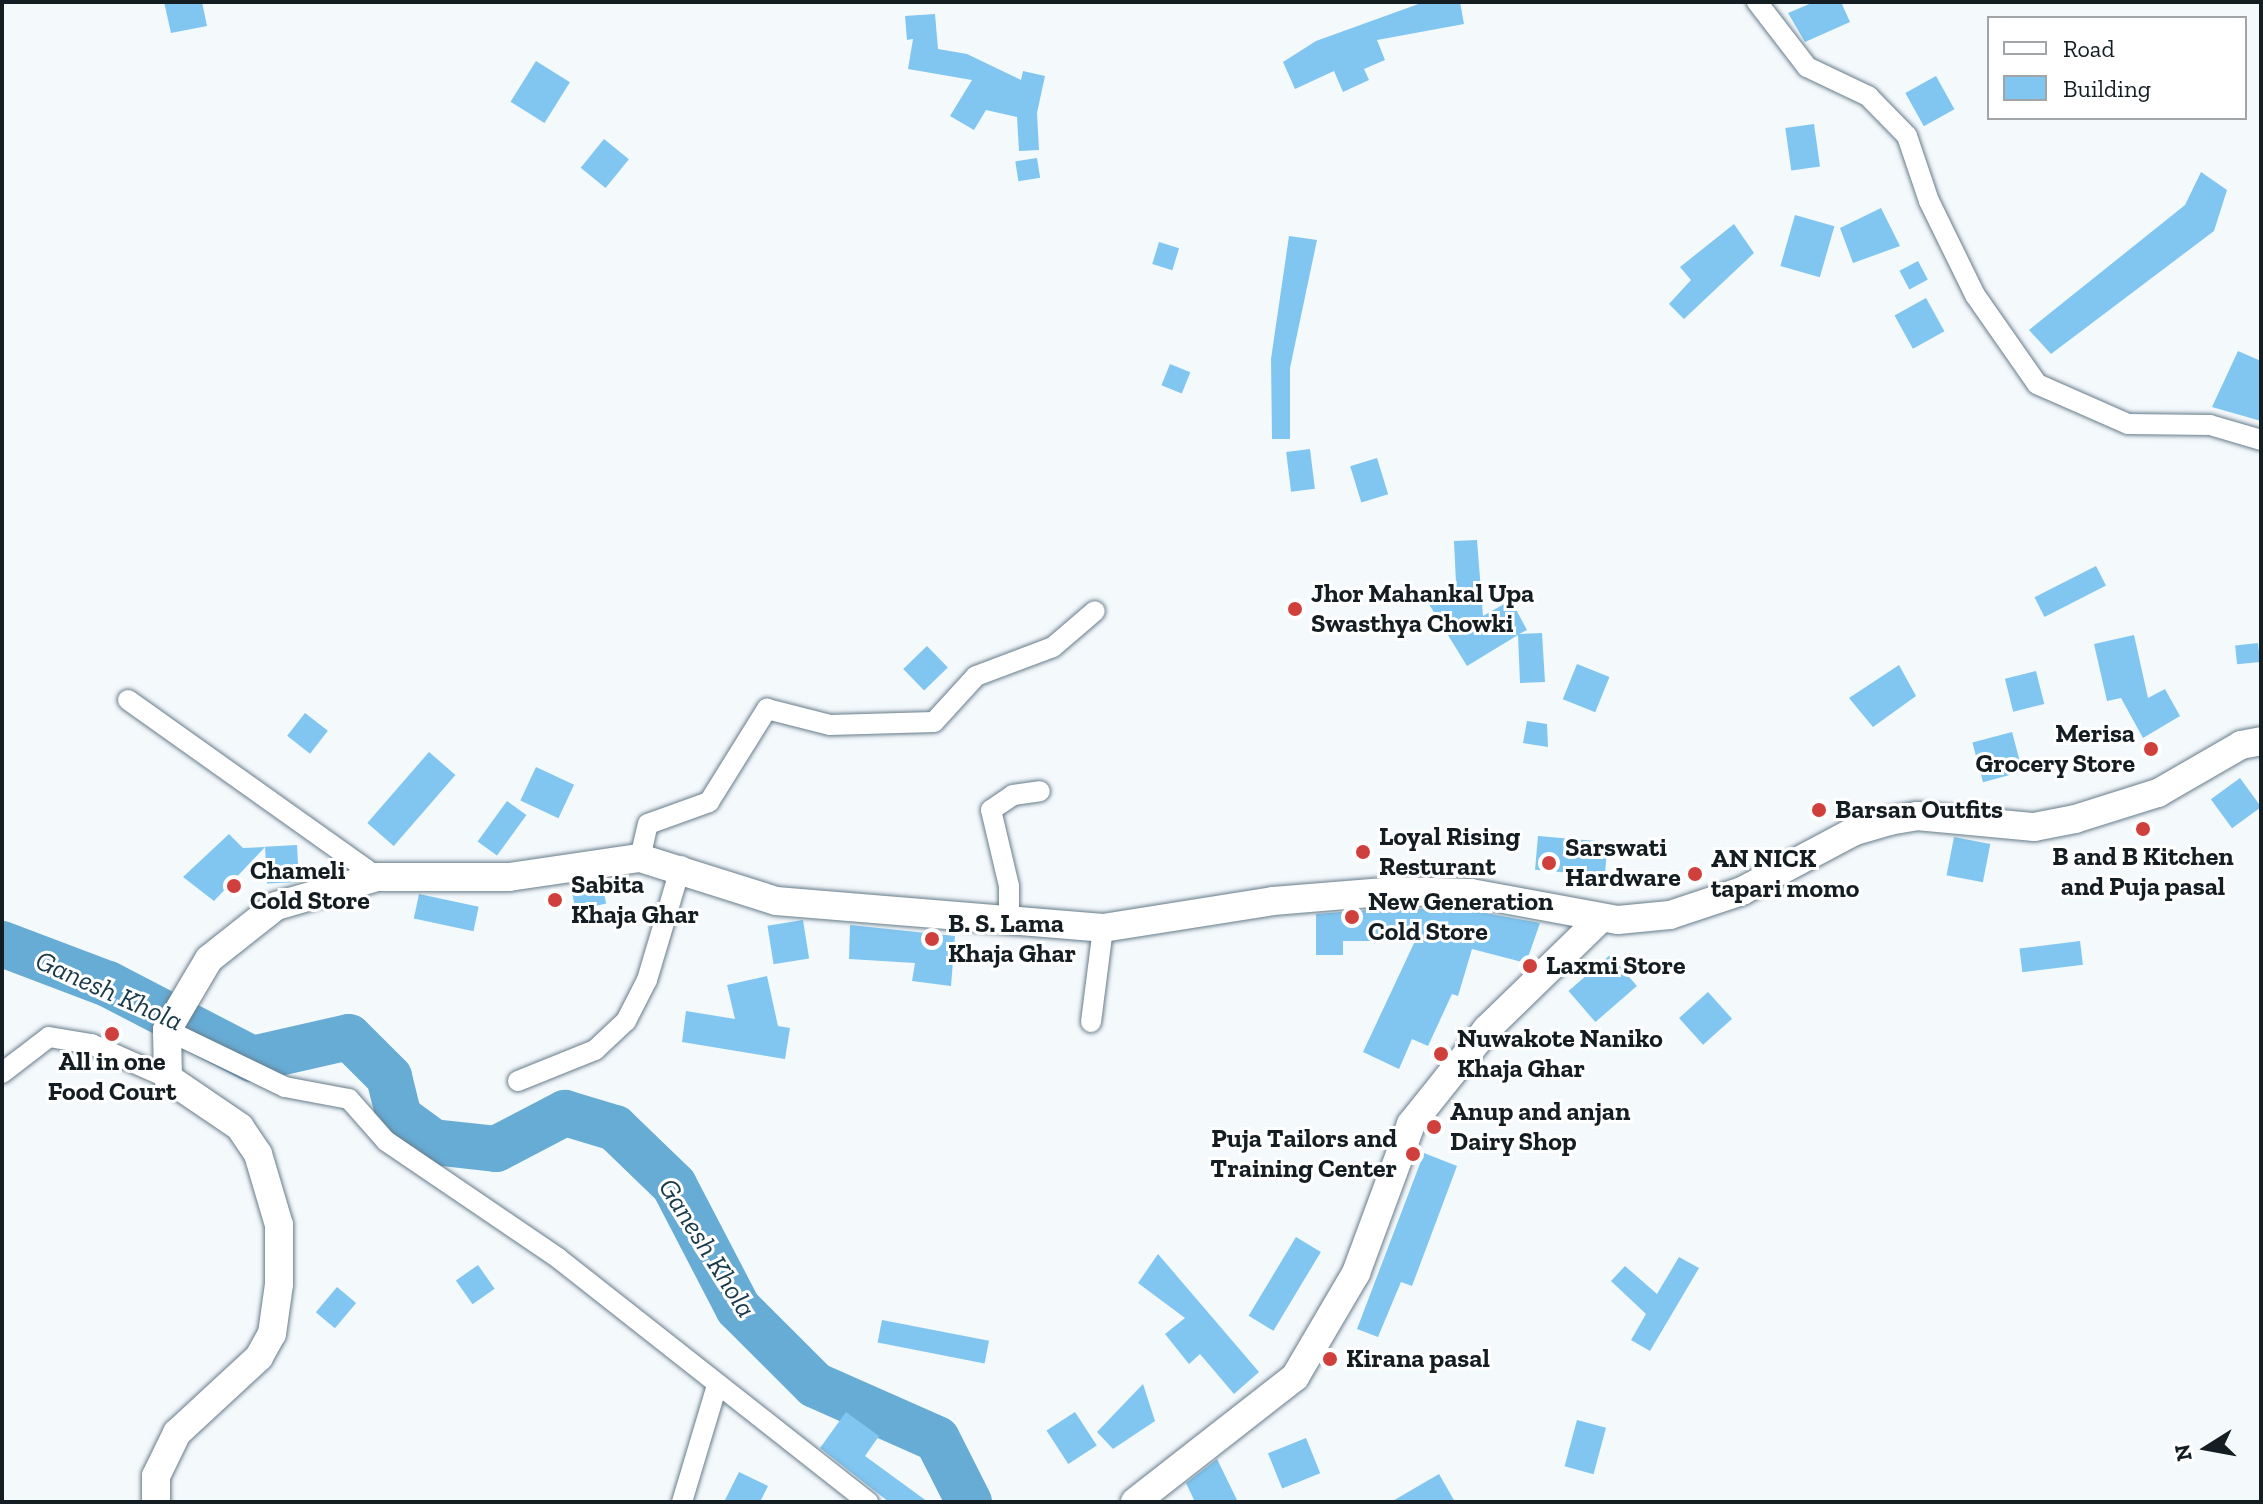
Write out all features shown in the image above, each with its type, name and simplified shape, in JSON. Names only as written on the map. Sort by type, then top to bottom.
[{"type":"main road","points":[[156,1502],[156,1476],[177,1433],[259,1357],[275,1324],[279,1225],[258,1154],[240,1127],[168,1078],[172,1019],[209,959],[248,924],[276,906],[377,877],[509,877],[640,858],[681,866],[776,901],[1103,928],[1273,901],[1394,891],[1471,893],[1599,920],[1670,915],[1742,891],[1855,831],[1917,816],[2034,827],[2075,819],[2158,793],[2241,745],[2261,741]]},
{"type":"main road","points":[[1135,1502],[1295,1377],[1356,1273],[1411,1124],[1487,1029],[1599,920]]},
{"type":"street","points":[[1757,2],[1807,67],[1868,96],[1907,136],[1929,201],[1975,295],[2037,384],[2128,424],[2210,425],[2261,440]]},
{"type":"street","points":[[640,858],[648,824],[709,802],[767,709],[845,726],[934,722],[976,676],[1053,647],[1095,611]]},
{"type":"street","points":[[128,700],[377,877]]},
{"type":"street","points":[[1009,919],[1009,886],[991,810],[1013,795],[1040,791]]},
{"type":"street","points":[[518,1081],[595,1050],[626,1021],[647,980],[681,866]]},
{"type":"street","points":[[1091,1022],[1103,928]]},
{"type":"street","points":[[172,1019],[285,1087],[349,1099],[386,1141],[558,1258],[868,1502]]},
{"type":"street","points":[[2,1073],[49,1037],[91,1044],[168,1078]]},
{"type":"street","points":[[682,1502],[717,1385]]},
{"type":"building","points":[[164,2],[202,2],[207,26],[171,33]]},
{"type":"building","points":[[1424,2],[1460,2],[1464,24],[1377,40],[1385,60],[1364,69],[1369,80],[1343,92],[1334,71],[1295,89],[1283,62],[1316,41]]},
{"type":"building","points":[[1814,2],[1841,2],[1850,22],[1805,42],[1788,13]]},
{"type":"building","points":[[935,14],[938,49],[967,54],[1021,80],[1023,71],[1045,76],[1037,113],[1039,150],[1019,151],[1017,117],[986,110],[974,130],[950,116],[972,80],[908,69],[913,39],[907,40],[905,16]]},
{"type":"building","points":[[536,61],[570,82],[544,123],[511,102]]},
{"type":"building","points":[[1936,76],[1954,109],[1924,126],[1905,93]]},
{"type":"building","points":[[1814,124],[1820,167],[1791,171],[1785,128]]},
{"type":"building","points":[[604,139],[629,159],[606,188],[581,168]]},
{"type":"building","points":[[1037,158],[1040,178],[1018,181],[1015,161]]},
{"type":"building","points":[[2201,172],[2227,190],[2214,231],[2051,354],[2029,330],[2185,205]]},
{"type":"building","points":[[1881,208],[1900,246],[1853,263],[1840,228]]},
{"type":"building","points":[[1795,215],[1834,226],[1820,277],[1780,266]]},
{"type":"building","points":[[1734,224],[1754,253],[1684,319],[1669,304],[1691,280],[1680,267]]},
{"type":"building","points":[[1289,236],[1317,240],[1290,368],[1290,439],[1272,439],[1271,359]]},
{"type":"building","points":[[1159,242],[1179,248],[1172,270],[1152,264]]},
{"type":"building","points":[[1918,261],[1928,280],[1909,289],[1899,271]]},
{"type":"building","points":[[1926,298],[1944,331],[1913,349],[1895,315]]},
{"type":"building","points":[[2238,351],[2261,361],[2261,421],[2212,407]]},
{"type":"building","points":[[1170,364],[1190,372],[1182,394],[1161,385]]},
{"type":"building","points":[[1310,449],[1315,489],[1291,492],[1286,452]]},
{"type":"building","points":[[1377,458],[1388,494],[1361,503],[1350,466]]},
{"type":"building","points":[[1477,540],[1483,616],[1511,600],[1527,630],[1519,634],[1542,633],[1545,682],[1520,683],[1518,635],[1467,666],[1427,601],[1456,583],[1454,541]]},
{"type":"building","points":[[2096,566],[2106,586],[2045,617],[2035,597]]},
{"type":"building","points":[[2134,635],[2148,698],[2165,689],[2180,716],[2143,738],[2121,698],[2107,701],[2094,644]]},
{"type":"building","points":[[2258,643],[2260,662],[2237,664],[2235,645]]},
{"type":"building","points":[[927,646],[948,668],[924,691],[903,669]]},
{"type":"building","points":[[1577,664],[1609,677],[1595,712],[1563,699]]},
{"type":"building","points":[[1899,665],[1916,696],[1873,727],[1849,698]]},
{"type":"building","points":[[2036,671],[2044,704],[2013,712],[2005,679]]},
{"type":"building","points":[[305,713],[328,731],[310,754],[287,736]]},
{"type":"building","points":[[1527,721],[1547,724],[1548,747],[1523,743]]},
{"type":"building","points":[[2012,732],[2023,772],[1983,782],[1972,743]]},
{"type":"building","points":[[429,752],[455,775],[394,846],[367,823]]},
{"type":"building","points":[[536,767],[574,785],[558,818],[520,801]]},
{"type":"building","points":[[2240,778],[2261,807],[2232,828],[2211,799]]},
{"type":"building","points":[[507,801],[526,815],[497,856],[478,841]]},
{"type":"building","points":[[229,834],[243,848],[265,847],[214,901],[183,877]]},
{"type":"building","points":[[1538,836],[1608,842],[1605,876],[1535,870]]},
{"type":"building","points":[[1954,837],[1990,844],[1983,882],[1947,875]]},
{"type":"building","points":[[297,845],[299,882],[267,884],[265,847]]},
{"type":"building","points":[[601,881],[606,903],[576,910],[571,888]]},
{"type":"building","points":[[419,894],[479,907],[473,931],[414,918]]},
{"type":"building","points":[[1394,908],[1469,910],[1540,923],[1526,963],[1472,949],[1458,996],[1452,994],[1428,1046],[1412,1039],[1399,1069],[1363,1052],[1415,941],[1343,941],[1343,955],[1316,955],[1316,914]]},
{"type":"building","points":[[803,920],[809,959],[774,964],[767,926]]},
{"type":"building","points":[[850,925],[955,936],[951,986],[912,981],[915,963],[849,959]]},
{"type":"building","points":[[2080,941],[2083,965],[2022,972],[2019,948]]},
{"type":"building","points":[[1610,955],[1637,986],[1595,1022],[1568,991]]},
{"type":"building","points":[[767,976],[778,1026],[790,1028],[785,1059],[682,1042],[686,1011],[735,1019],[727,985]]},
{"type":"building","points":[[1708,992],[1732,1019],[1703,1045],[1679,1018]]},
{"type":"building","points":[[1424,1153],[1457,1166],[1412,1286],[1401,1282],[1378,1337],[1357,1329]]},
{"type":"building","points":[[1296,1237],[1321,1252],[1273,1331],[1249,1316]]},
{"type":"building","points":[[1158,1254],[1259,1372],[1234,1394],[1200,1354],[1189,1364],[1165,1334],[1185,1318],[1138,1283]]},
{"type":"building","points":[[1679,1257],[1699,1268],[1650,1351],[1631,1340],[1646,1314],[1611,1281],[1625,1266],[1657,1294]]},
{"type":"building","points":[[478,1265],[495,1289],[473,1304],[456,1280]]},
{"type":"building","points":[[337,1287],[356,1303],[335,1328],[316,1312]]},
{"type":"building","points":[[882,1320],[989,1341],[985,1363],[878,1343]]},
{"type":"building","points":[[1143,1384],[1155,1421],[1113,1449],[1097,1432]]},
{"type":"building","points":[[846,1412],[879,1436],[865,1456],[928,1502],[889,1502],[820,1448]]},
{"type":"building","points":[[1075,1412],[1097,1446],[1068,1464],[1046,1431]]},
{"type":"building","points":[[1577,1420],[1606,1428],[1594,1474],[1565,1466]]},
{"type":"building","points":[[1306,1438],[1320,1473],[1282,1489],[1268,1453]]},
{"type":"building","points":[[1217,1459],[1238,1502],[1195,1502],[1186,1483]]},
{"type":"building","points":[[739,1472],[768,1486],[760,1502],[724,1502]]},
{"type":"building","points":[[1439,1474],[1455,1502],[1391,1502]]},
{"type":"waterway","name":"Ganesh Khola","points":[[2,944],[108,984],[252,1059],[349,1037],[389,1077],[399,1117],[433,1142],[496,1149],[565,1113],[615,1128],[674,1185],[738,1308],[815,1385],[937,1439],[969,1502]]},
{"type":"place","name":"Jhor Mahankal Upa Swasthya Chowki","points":[[1295,609]]},
{"type":"place","name":"Merisa Grocery Store","points":[[2151,749]]},
{"type":"place","name":"Barsan Outfits","points":[[1819,810]]},
{"type":"place","name":"B and B Kitchen and Puja pasal","points":[[2143,829]]},
{"type":"place","name":"Loyal Rising Resturant","points":[[1363,852]]},
{"type":"place","name":"Sarswati Hardware","points":[[1549,863]]},
{"type":"place","name":"AN NICK tapari momo","points":[[1695,874]]},
{"type":"place","name":"Chameli Cold Store","points":[[234,886]]},
{"type":"place","name":"Sabita Khaja Ghar","points":[[555,900]]},
{"type":"place","name":"New Generation Cold Store","points":[[1352,917]]},
{"type":"place","name":"B. S. Lama Khaja Ghar","points":[[932,939]]},
{"type":"place","name":"Laxmi Store","points":[[1530,966]]},
{"type":"place","name":"All in one Food Court","points":[[112,1034]]},
{"type":"place","name":"Nuwakote Naniko Khaja Ghar","points":[[1441,1054]]},
{"type":"place","name":"Anup and anjan Dairy Shop","points":[[1434,1127]]},
{"type":"place","name":"Puja Tailors and Training Center","points":[[1413,1154]]},
{"type":"place","name":"Kirana pasal","points":[[1330,1359]]}]
